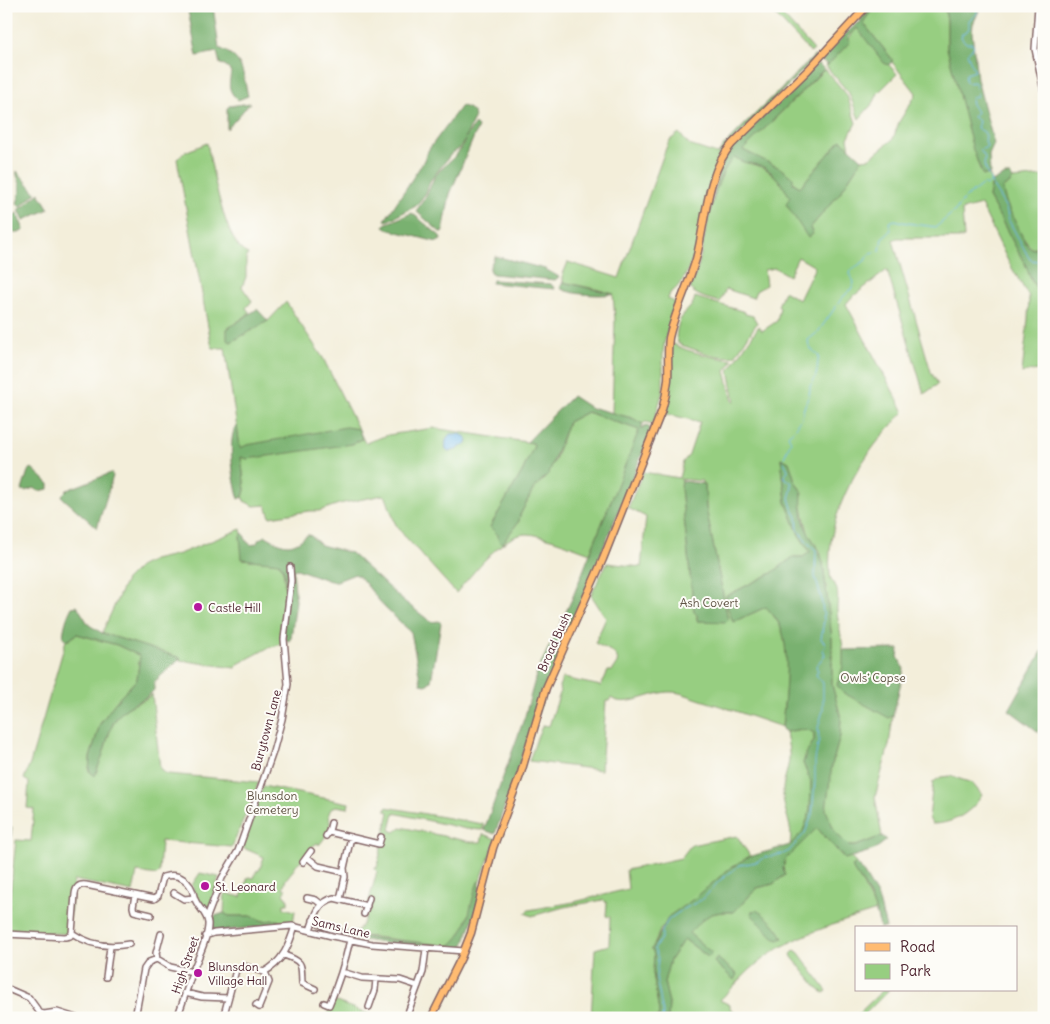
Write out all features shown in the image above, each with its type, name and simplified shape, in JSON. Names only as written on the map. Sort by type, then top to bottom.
[{"type":"main road","name":"Broad Bush","points":[[431,1018],[464,951],[493,848],[521,773],[546,688],[603,559],[662,410],[668,378],[670,338],[691,275],[714,182],[724,154],[808,70],[866,6]]},
{"type":"street","points":[[1038,6],[1035,48],[1044,92]]},
{"type":"street","name":"Burytown Lane","points":[[207,917],[222,878],[238,851],[273,752],[282,718],[288,684],[284,639],[291,581],[290,568]]},
{"type":"street","points":[[331,823],[327,834],[351,837],[379,844]]},
{"type":"street","points":[[340,900],[351,837]]},
{"type":"street","points":[[378,851],[381,837]]},
{"type":"street","points":[[311,851],[305,859],[318,866],[344,872]]},
{"type":"street","points":[[6,934],[70,936],[72,933],[75,894],[80,885],[155,899],[158,896],[163,877],[170,876],[187,881],[191,886],[194,898],[207,917]]},
{"type":"street","points":[[174,893],[184,899],[194,898]]},
{"type":"street","points":[[135,895],[134,910],[151,915]]},
{"type":"street","points":[[307,898],[316,900],[321,904]]},
{"type":"street","points":[[310,930],[321,904],[332,898],[367,906]]},
{"type":"street","points":[[364,914],[369,898]]},
{"type":"street","name":"High Street","points":[[177,1018],[208,927],[207,917]]},
{"type":"street","points":[[313,920],[326,927],[337,928]]},
{"type":"street","name":"Sams Lane","points":[[205,936],[214,933],[286,925],[388,947],[464,951]]},
{"type":"street","points":[[265,972],[276,964],[290,945],[295,926]]},
{"type":"street","points":[[208,927],[214,933]]},
{"type":"street","points":[[72,933],[84,940],[110,947],[129,944]]},
{"type":"street","points":[[162,934],[156,953],[157,959],[170,967],[193,972]]},
{"type":"street","points":[[324,1003],[329,1005],[337,990],[350,940]]},
{"type":"street","points":[[106,977],[110,947]]},
{"type":"street","points":[[405,1015],[424,968],[426,949]]},
{"type":"street","points":[[284,954],[300,962],[302,983],[315,989]]},
{"type":"street","points":[[135,1018],[145,967],[148,962],[157,959]]},
{"type":"street","points":[[223,1018],[236,970],[242,966],[265,972]]},
{"type":"street","points":[[256,1005],[259,1007],[269,983],[265,972]]},
{"type":"street","points":[[342,972],[359,977],[400,980],[418,986]]},
{"type":"street","points":[[369,1004],[375,990],[376,979]]},
{"type":"street","points":[[6,988],[29,998],[44,1016],[57,1012],[76,1018]]},
{"type":"street","points":[[186,993],[202,997],[228,998]]},
{"type":"green space","points":[[187,6],[213,6],[219,48],[234,57],[238,62],[243,73],[248,96],[238,100],[232,93],[229,84],[231,72],[225,65],[220,64],[217,52],[197,56]]},
{"type":"green space","points":[[767,6],[774,6],[814,50],[811,53]]},
{"type":"green space","points":[[870,6],[875,6],[864,21],[864,24],[892,59],[892,62],[888,65],[884,63],[857,28],[848,37],[850,42],[828,65],[821,60],[857,23],[860,23],[861,18]]},
{"type":"green space","points":[[875,6],[944,6],[947,20],[947,48],[978,164],[983,176],[989,174],[992,182],[989,197],[1027,268],[1031,280],[1044,300],[1044,363],[1038,370],[1022,373],[1029,297],[1009,263],[981,205],[962,210],[964,238],[897,238],[893,240],[931,372],[938,384],[924,394],[887,270],[846,304],[904,412],[874,446],[849,485],[840,506],[830,551],[830,576],[837,593],[837,610],[844,660],[837,685],[889,717],[893,716],[889,745],[875,797],[882,836],[856,846],[849,846],[835,832],[825,810],[832,765],[840,736],[841,718],[832,685],[832,639],[823,563],[820,551],[808,533],[801,504],[802,492],[795,481],[789,462],[781,458],[786,502],[799,535],[810,552],[803,557],[793,557],[772,573],[726,596],[733,622],[766,607],[782,630],[787,667],[782,727],[678,693],[664,692],[624,702],[611,698],[609,701],[606,701],[601,770],[529,761],[543,725],[549,726],[560,693],[559,686],[563,678],[601,686],[608,671],[612,671],[618,661],[614,654],[595,643],[606,618],[591,595],[607,563],[641,567],[646,517],[628,508],[643,472],[679,478],[683,462],[689,455],[700,422],[663,413],[671,345],[674,344],[694,352],[733,360],[725,371],[733,401],[735,402],[729,370],[759,326],[762,331],[777,321],[780,307],[778,306],[784,291],[799,300],[815,267],[798,257],[789,276],[775,268],[764,270],[766,285],[756,291],[753,298],[726,289],[720,302],[700,296],[690,289],[698,267],[715,192],[727,166],[735,157],[760,166],[772,174],[786,189],[808,237],[813,234],[810,228],[840,193],[862,159],[870,158],[893,139],[899,122],[915,96],[916,93],[864,24],[864,21]],"holes":[[[680,479],[702,481],[702,484],[705,484],[706,508],[728,620],[697,621],[697,614],[694,612],[681,488],[682,481]]]},
{"type":"green space","points":[[944,6],[981,6],[973,24],[972,32],[977,79],[994,144],[989,155],[990,173],[983,176],[973,150],[947,48],[947,20]]},
{"type":"green space","points":[[857,28],[897,74],[878,93],[874,102],[859,119],[849,93],[825,65],[828,65]]},
{"type":"green space","points":[[816,56],[815,58],[718,154],[725,144]]},
{"type":"green space","points":[[818,63],[824,69],[743,150],[780,168],[793,178],[793,183],[800,187],[841,140],[862,159],[840,193],[810,228],[813,234],[808,238],[786,204],[790,197],[774,175],[761,166],[744,162],[735,157],[725,168],[710,212],[718,174],[728,151]]},
{"type":"green space","points":[[825,69],[847,95],[856,123],[848,138],[850,149],[841,140],[800,187],[743,150]]},
{"type":"green space","points":[[250,103],[227,129],[227,109],[229,106]]},
{"type":"green space","points":[[461,106],[470,109],[475,117],[465,138],[475,124],[478,127],[450,194],[443,232],[440,232],[416,211],[426,196],[435,176],[460,151],[465,140],[430,181],[426,193],[416,206],[387,221],[385,220],[422,164],[429,149]]},
{"type":"green space","points":[[679,133],[689,145],[720,155],[715,167],[705,216],[694,254],[679,285],[670,293],[668,299],[677,303],[665,339],[663,391],[653,424],[645,422],[643,424],[632,418],[612,413],[615,320],[613,294],[563,282],[563,274],[568,262],[619,278],[666,148],[670,140]]},
{"type":"green space","points":[[207,143],[226,222],[240,248],[248,254],[246,258],[246,277],[242,287],[252,301],[246,308],[250,313],[227,329],[231,342],[268,321],[286,302],[323,358],[365,443],[388,435],[433,428],[533,443],[534,446],[522,472],[490,527],[498,535],[502,543],[519,521],[520,515],[534,488],[545,478],[555,460],[568,422],[587,412],[640,430],[590,553],[541,536],[526,534],[517,536],[497,548],[456,593],[402,533],[395,523],[386,497],[383,495],[339,504],[319,511],[270,517],[266,505],[254,506],[244,501],[245,490],[241,456],[352,444],[362,439],[240,449],[225,348],[212,348],[177,159],[185,152]]},
{"type":"green space","points":[[17,171],[36,193],[20,207],[17,203],[20,194],[20,182]]},
{"type":"green space","points":[[1005,175],[1010,175],[1013,179],[1002,188],[1007,205],[1025,242],[1030,248],[1035,249],[1044,242],[1044,267],[1041,272],[1044,276],[1044,291],[1032,282],[1027,268],[989,197],[992,182]]},
{"type":"green space","points":[[1044,176],[1044,242],[1033,249],[1028,245],[1014,221],[1002,188],[1013,179]]},
{"type":"green space","points":[[39,193],[49,209],[24,220],[19,210]]},
{"type":"green space","points":[[17,213],[24,230],[19,233],[6,233],[6,220]]},
{"type":"green space","points":[[412,213],[440,236],[441,240],[437,242],[390,230],[384,226]]},
{"type":"green space","points":[[495,256],[545,269],[559,277],[555,280],[493,274],[490,272],[490,266]]},
{"type":"green space","points":[[493,280],[551,284],[555,289],[491,283]]},
{"type":"green space","points":[[563,282],[614,294],[578,294],[560,288]]},
{"type":"green space","points":[[695,297],[753,316],[757,323],[735,356],[715,356],[677,342],[676,335],[679,324]]},
{"type":"green space","points":[[257,309],[268,321],[231,342],[227,340],[227,329]]},
{"type":"green space","points":[[572,396],[592,409],[632,418],[643,424],[641,429],[646,425],[650,428],[650,435],[580,604],[529,736],[495,834],[484,830],[525,716],[537,672],[572,599],[639,430],[587,412],[568,422],[549,473],[534,488],[520,515],[519,521],[502,544],[498,540],[498,535],[490,527],[522,472],[534,446],[533,443],[527,442]]},
{"type":"green space","points":[[237,425],[240,448],[247,445],[346,427],[359,429],[362,439],[352,444],[247,459],[241,457],[245,490],[243,497],[239,499],[233,473],[231,450],[234,431]]},
{"type":"green space","points":[[781,458],[789,462],[795,481],[802,492],[803,519],[823,563],[832,639],[832,685],[841,718],[840,736],[832,765],[826,810],[835,832],[849,846],[856,846],[882,836],[887,840],[874,850],[845,859],[817,828],[785,860],[783,868],[785,875],[773,884],[757,888],[734,912],[719,912],[708,916],[689,933],[712,953],[708,957],[684,939],[670,960],[664,982],[669,1003],[668,1018],[658,1018],[659,1012],[653,973],[654,955],[652,949],[669,916],[695,898],[729,869],[748,857],[790,845],[803,831],[810,812],[811,782],[803,763],[814,740],[814,733],[804,730],[786,732],[782,729],[786,657],[782,630],[766,607],[733,622],[725,601],[726,596],[772,573],[793,557],[803,557],[810,552],[799,535],[786,502]]},
{"type":"green space","points":[[32,468],[49,484],[49,489],[39,491],[34,488],[22,490],[28,471]]},
{"type":"green space","points":[[111,473],[113,476],[97,528],[62,495],[67,490]]},
{"type":"green space","name":"Ash Covert","points":[[682,481],[705,484],[706,508],[728,620],[726,622],[697,621],[697,615],[694,612],[681,488]]},
{"type":"green space","name":"Castle Hill","points":[[241,529],[242,534],[240,536],[249,560],[273,561],[279,564],[282,569],[284,601],[281,644],[268,648],[238,664],[235,668],[179,660],[180,658],[102,633],[126,580],[139,567],[153,560],[179,554]]},
{"type":"green space","points":[[243,533],[247,542],[252,545],[266,536],[282,544],[291,545],[310,535],[321,545],[351,553],[400,598],[431,622],[439,621],[441,623],[431,681],[426,685],[421,684],[411,632],[385,608],[361,578],[355,574],[337,581],[330,581],[297,569],[293,570],[296,601],[291,638],[289,641],[286,640],[281,625],[285,592],[283,569],[279,563],[242,559],[240,536]]},
{"type":"green space","points":[[77,606],[89,625],[102,633],[181,658],[154,682],[154,690],[151,693],[118,716],[110,731],[95,776],[89,771],[90,758],[100,724],[114,704],[137,679],[140,656],[117,645],[77,634],[66,640],[63,637],[66,621],[72,607]]},
{"type":"green space","points":[[77,634],[117,645],[140,656],[137,679],[114,704],[100,724],[90,758],[89,771],[94,775],[112,726],[118,716],[125,709],[152,694],[160,768],[163,772],[259,782],[232,847],[161,841],[159,873],[157,875],[137,872],[133,892],[74,880],[68,934],[6,932],[16,840],[31,841],[34,809],[27,808],[29,782],[24,779],[66,640]]},
{"type":"green space","points":[[1044,648],[1044,736],[1009,710]]},
{"type":"green space","name":"Owls' Copse","points":[[899,649],[898,657],[904,669],[893,716],[889,718],[842,692],[837,685],[843,666],[843,650]]},
{"type":"green space","points":[[802,729],[814,732],[814,740],[803,763],[811,782],[810,812],[803,831],[790,845],[790,825],[783,801],[783,786],[789,756],[786,732]]},
{"type":"green space","points":[[951,776],[972,783],[982,795],[961,816],[947,822],[932,824],[929,818],[933,782],[941,777]]},
{"type":"green space","name":"Blunsdon Cemetery","points":[[263,786],[349,803],[348,808],[336,806],[331,809],[329,812],[329,831],[319,845],[318,843],[311,847],[286,879],[283,888],[286,889],[284,894],[288,904],[284,904],[284,908],[295,911],[293,923],[273,920],[263,921],[251,916],[229,916],[224,913],[225,893],[241,897],[248,877],[254,878],[257,870],[259,871],[264,857],[241,847]]},
{"type":"green space","points":[[386,807],[483,824],[483,830],[466,829],[394,813],[390,830],[395,832],[401,827],[471,842],[481,842],[483,834],[496,839],[481,879],[467,930],[460,947],[356,935],[364,920],[377,871],[374,868],[377,868],[389,812],[386,811]]},
{"type":"green space","points":[[6,826],[12,827],[6,886]]},
{"type":"green space","points":[[817,828],[845,859],[850,857],[857,864],[852,867],[877,911],[800,938],[759,962],[720,1000],[730,1005],[730,1008],[741,1018],[668,1018],[669,1003],[664,982],[670,960],[684,939],[708,957],[711,953],[688,933],[708,916],[719,912],[734,912],[757,888],[773,884],[785,875],[783,869],[785,860]]},
{"type":"green space","points":[[737,836],[750,856],[729,869],[661,928],[652,949],[654,955],[653,973],[659,1012],[658,1018],[628,1018],[623,1015],[614,1014],[591,1018],[595,949],[609,945],[610,917],[606,916],[607,903],[603,900],[564,907],[532,916],[525,913],[529,910],[574,902],[628,889],[626,870],[681,858],[691,845]]},
{"type":"green space","points":[[857,864],[860,867],[878,897],[885,926],[879,926],[869,895],[852,867]]},
{"type":"green space","points":[[200,873],[219,877],[210,907],[199,904],[194,893],[192,885]]},
{"type":"green space","points":[[480,881],[480,899],[464,945],[461,948],[449,949],[388,944],[344,936],[317,928],[320,926],[340,932],[356,932],[356,935],[363,937],[449,946],[456,940],[465,925],[475,890]]},
{"type":"green space","points":[[756,910],[772,922],[783,938],[778,940],[774,938],[752,915],[751,912]]},
{"type":"green space","points":[[224,913],[229,916],[251,916],[263,921],[278,920],[280,923],[277,925],[217,931],[213,928],[211,921],[215,916]]},
{"type":"green space","points":[[795,950],[827,991],[824,993],[818,989],[792,957],[791,954]]},
{"type":"green space","points":[[717,958],[737,974],[734,980],[714,962]]},
{"type":"green space","points":[[881,992],[887,992],[861,1018],[854,1018]]},
{"type":"green space","points":[[334,1001],[379,1018],[326,1018]]},
{"type":"water","points":[[450,434],[460,434],[466,437],[468,442],[456,450],[448,452],[446,444]]},
{"type":"waterway","points":[[974,6],[977,14],[969,20],[969,29],[961,37],[966,43],[974,45],[967,54],[975,71],[966,74],[965,80],[968,83],[974,82],[976,85],[977,96],[971,100],[977,112],[973,117],[979,121],[977,128],[984,132],[986,136],[987,147],[980,150],[985,157],[984,165],[992,185],[1006,208],[1009,221],[1029,258],[1044,262]]},
{"type":"waterway","points":[[662,1018],[663,1013],[656,977],[658,958],[654,949],[662,937],[662,931],[668,920],[703,899],[719,881],[740,865],[756,862],[766,857],[789,851],[805,833],[812,815],[815,760],[819,739],[818,728],[823,710],[823,683],[816,675],[818,671],[816,666],[825,655],[823,649],[826,644],[821,639],[824,620],[821,596],[815,577],[816,550],[798,530],[797,517],[789,498],[792,488],[791,482],[784,478],[788,470],[783,460],[791,441],[788,435],[797,427],[797,423],[802,419],[810,386],[817,372],[819,356],[809,347],[808,340],[818,332],[842,298],[853,287],[854,282],[850,275],[851,270],[866,260],[870,253],[880,251],[882,238],[891,230],[889,222],[895,220],[936,227],[955,211],[964,199],[983,184],[986,186],[991,182]]},
{"type":"place","name":"Castle Hill","points":[[198,607]]},
{"type":"place","name":"St. Leonard","points":[[205,886]]},
{"type":"place","name":"Blunsdon Village Hall","points":[[198,973]]}]
